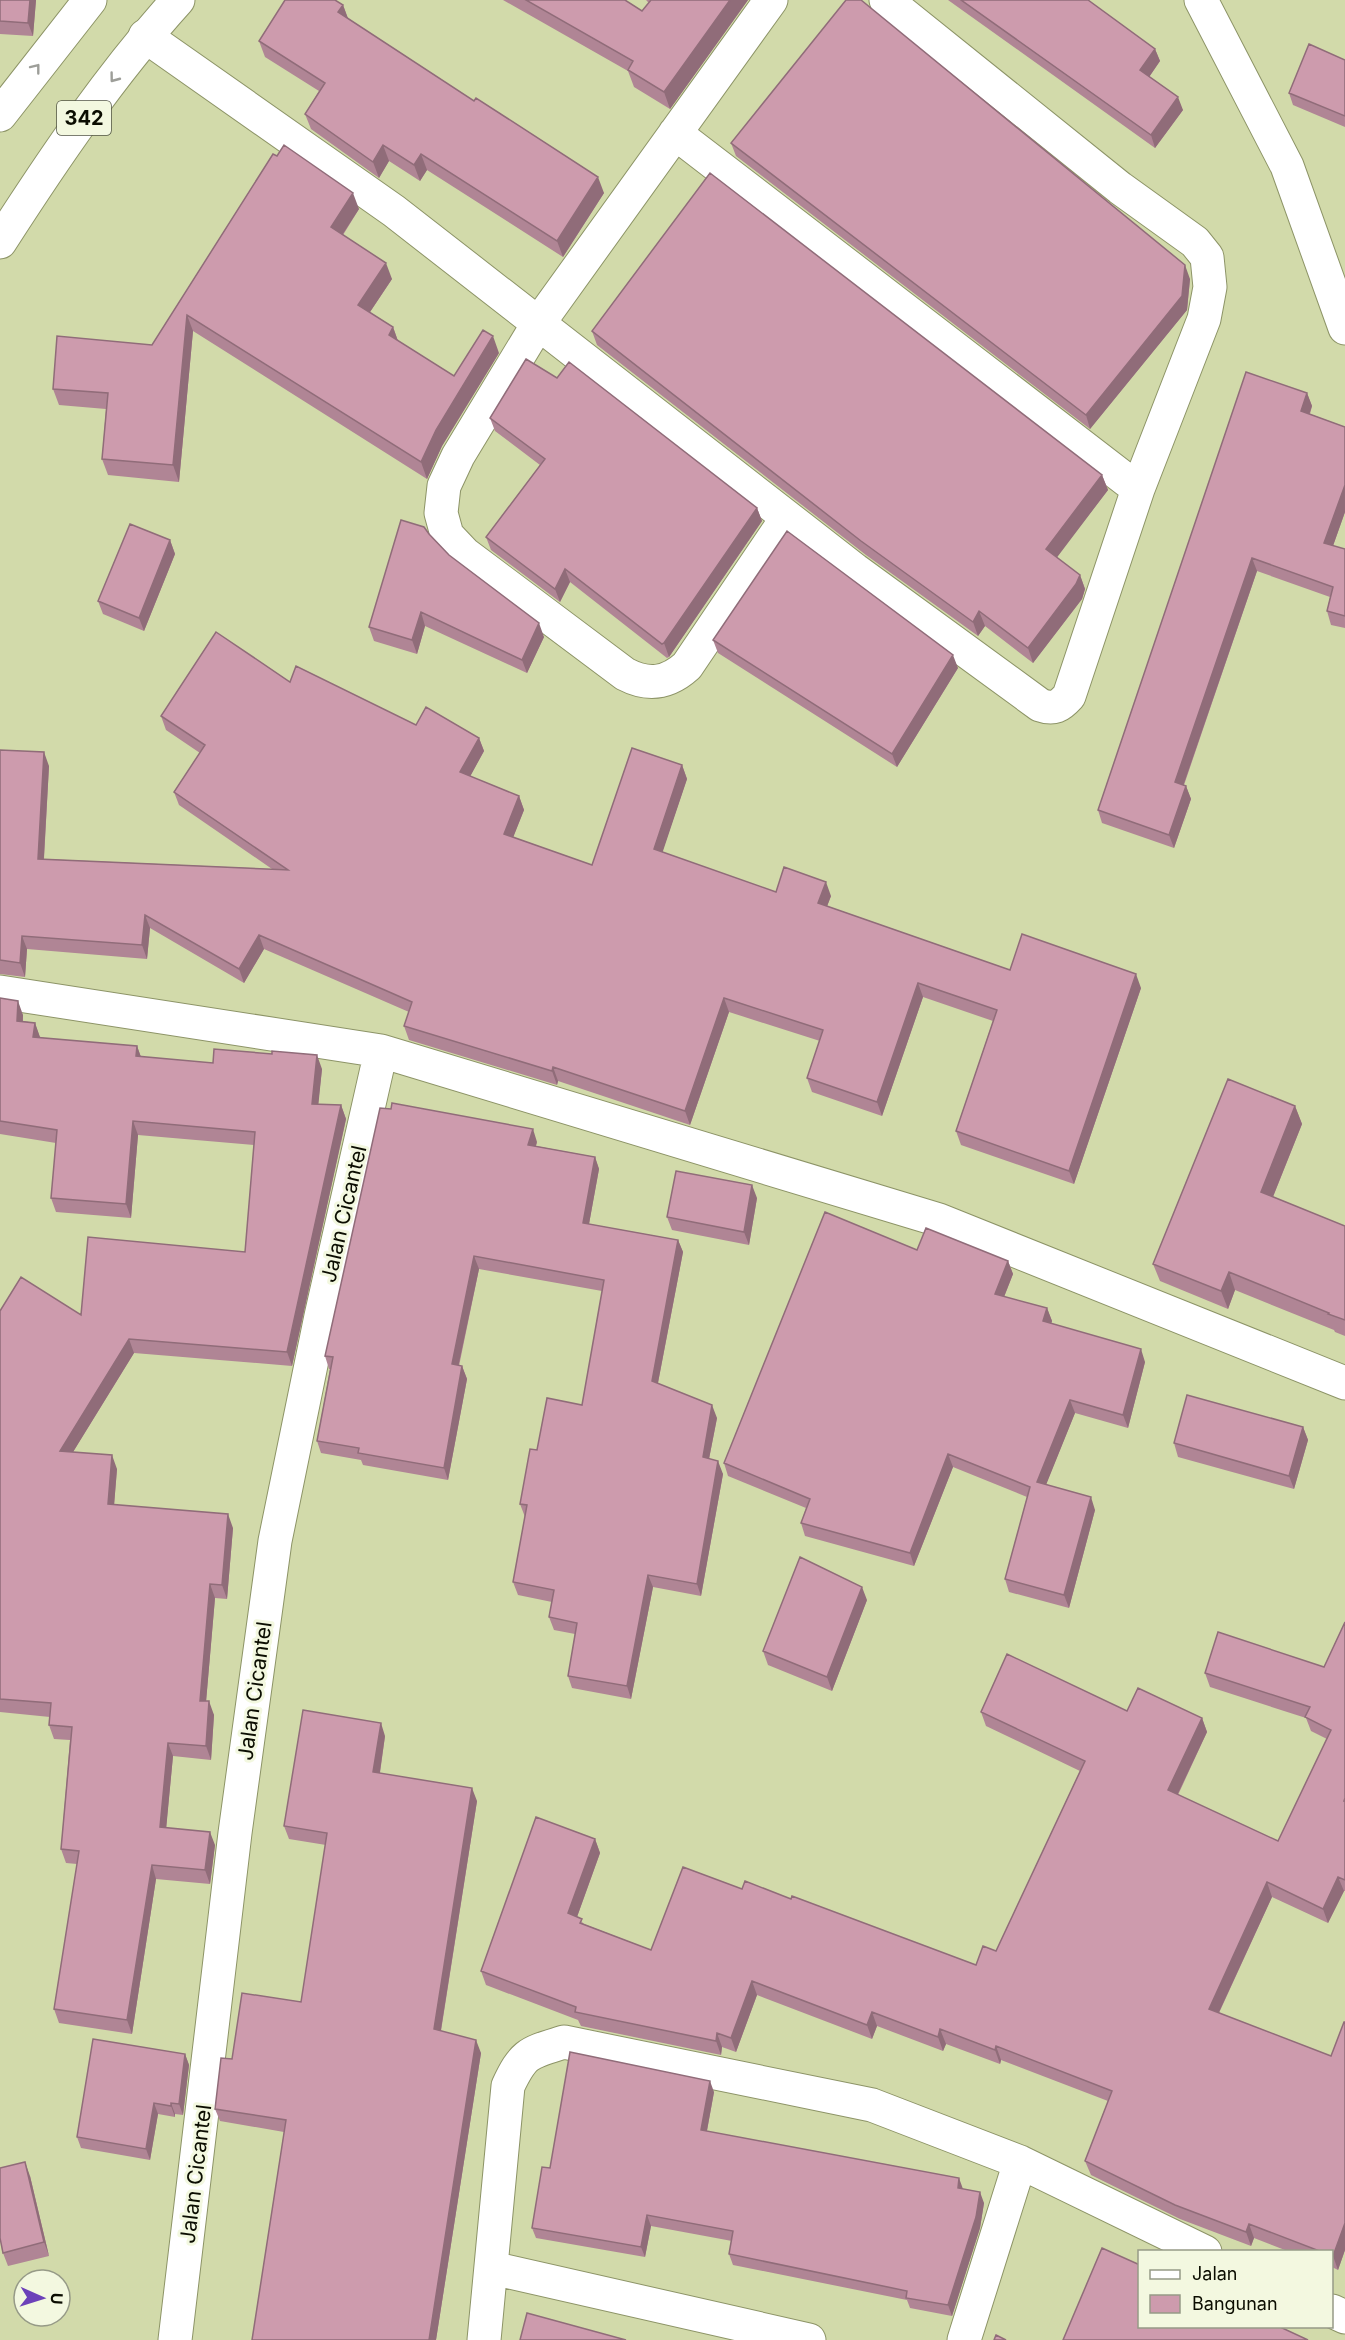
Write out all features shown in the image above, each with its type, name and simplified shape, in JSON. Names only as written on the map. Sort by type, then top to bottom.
[{"type":"street","points":[[0,115],[90,0]]},
{"type":"street","name":"342","points":[[0,242],[47,168],[145,36],[178,0]]},
{"type":"street","points":[[771,0],[538,324],[458,456],[444,486],[441,513],[447,535],[465,554],[625,674],[640,682],[675,677],[687,666],[788,518]]},
{"type":"street","points":[[145,36],[394,211],[855,570],[1040,705],[1050,708],[1060,706],[1069,696],[1138,489],[1204,319],[1210,287],[1207,257],[1195,242],[1120,188],[886,0]]},
{"type":"street","points":[[1201,0],[1287,165],[1345,328]]},
{"type":"street","points":[[675,134],[1138,489]]},
{"type":"street","points":[[0,992],[381,1051],[939,1220],[1345,1383]]},
{"type":"street","name":"Jalan Cicantel","points":[[175,2340],[235,1833],[275,1541],[321,1316],[381,1051]]},
{"type":"street","points":[[484,2340],[508,2086],[520,2062],[535,2051],[564,2042],[872,2105],[1020,2162],[1201,2250]]},
{"type":"street","points":[[964,2340],[1020,2162]]},
{"type":"street","points":[[492,2268],[809,2340]]},
{"type":"building","points":[[0,0],[30,0],[28,23],[0,21]]},
{"type":"building","points":[[285,0],[335,0],[343,5],[338,12],[474,101],[476,98],[598,177],[557,241],[421,154],[414,165],[383,145],[373,162],[305,114],[325,83],[259,41]]},
{"type":"building","points":[[526,0],[625,0],[642,11],[651,0],[730,0],[664,92],[628,70],[633,61]]},
{"type":"building","points":[[846,0],[861,0],[1185,265],[1182,296],[1086,415],[731,143]]},
{"type":"building","points":[[961,0],[1088,0],[1155,49],[1140,70],[1178,97],[1151,135]]},
{"type":"building","points":[[1309,44],[1345,60],[1345,116],[1289,93]]},
{"type":"building","points":[[284,145],[353,193],[331,227],[386,263],[358,305],[393,327],[389,335],[454,376],[483,330],[493,336],[436,430],[421,462],[187,315],[173,465],[102,459],[108,393],[53,389],[57,336],[152,345],[273,154],[277,156]]},
{"type":"building","points":[[710,173],[1102,475],[1046,549],[1080,575],[1076,584],[1028,648],[979,611],[973,622],[861,541],[592,331]]},
{"type":"building","points":[[526,359],[557,378],[569,362],[757,508],[662,644],[565,569],[555,589],[486,537],[545,459],[490,418]]},
{"type":"building","points":[[1246,372],[1307,393],[1301,411],[1345,427],[1345,485],[1324,543],[1345,549],[1345,616],[1327,611],[1333,587],[1252,558],[1175,782],[1186,786],[1169,835],[1098,810]]},
{"type":"building","points":[[401,520],[424,527],[449,555],[539,623],[522,660],[421,612],[412,640],[369,627]]},
{"type":"building","points":[[130,524],[170,540],[139,618],[98,601]]},
{"type":"building","points":[[787,531],[953,655],[892,754],[713,640]]},
{"type":"building","points":[[216,632],[290,682],[296,666],[416,725],[426,707],[479,738],[460,772],[519,796],[504,834],[592,865],[632,748],[682,765],[654,849],[776,892],[784,867],[826,882],[818,903],[1010,970],[1022,934],[1136,974],[1069,1171],[956,1131],[997,1010],[918,983],[877,1102],[807,1078],[823,1030],[724,998],[685,1111],[553,1067],[552,1071],[404,1026],[412,1002],[259,935],[239,969],[145,915],[142,945],[22,936],[20,963],[0,960],[0,750],[44,752],[38,859],[288,870],[174,792],[205,745],[161,716]]},
{"type":"building","points":[[0,998],[18,1001],[17,1021],[35,1023],[33,1037],[137,1046],[136,1056],[213,1063],[214,1049],[317,1055],[312,1104],[341,1105],[287,1352],[129,1339],[60,1451],[112,1455],[108,1504],[228,1514],[222,1585],[210,1584],[200,1701],[209,1701],[206,1746],[168,1743],[160,1827],[210,1832],[205,1870],[152,1865],[127,2020],[54,2009],[79,1851],[61,1849],[72,1727],[49,1725],[51,1703],[0,1699],[0,1311],[21,1277],[81,1315],[88,1237],[245,1252],[255,1132],[133,1121],[126,1204],[51,1198],[57,1130],[0,1121]]},
{"type":"building","points":[[1228,1079],[1295,1106],[1261,1192],[1345,1226],[1345,1320],[1229,1272],[1221,1291],[1153,1264]]},
{"type":"building","points":[[392,1103],[533,1129],[528,1145],[595,1157],[583,1223],[678,1240],[652,1381],[712,1405],[703,1457],[718,1461],[697,1584],[648,1575],[627,1686],[568,1676],[577,1623],[549,1617],[554,1590],[513,1582],[527,1505],[520,1504],[530,1449],[537,1450],[547,1398],[582,1405],[604,1280],[474,1256],[452,1364],[462,1366],[444,1468],[358,1453],[359,1448],[317,1441],[333,1357],[325,1356],[380,1108],[391,1109]]},
{"type":"building","points":[[676,1171],[752,1185],[744,1232],[667,1217]]},
{"type":"building","points":[[825,1212],[917,1250],[926,1228],[1008,1261],[995,1294],[1047,1308],[1043,1321],[1141,1349],[1123,1415],[1070,1400],[1037,1482],[1091,1497],[1064,1595],[1005,1579],[1030,1487],[948,1454],[910,1553],[801,1523],[810,1499],[724,1463]]},
{"type":"building","points":[[1187,1395],[1303,1427],[1289,1476],[1174,1443]]},
{"type":"building","points":[[800,1557],[862,1587],[827,1677],[763,1651]]},
{"type":"building","points":[[1345,1622],[1345,1880],[1338,1877],[1323,1909],[1267,1882],[1209,2009],[1331,2056],[1345,2022],[1345,2223],[1333,2256],[1333,2250],[1317,2250],[1249,2224],[1246,2232],[1175,2205],[1085,2161],[1112,2091],[996,2046],[995,2050],[940,2029],[938,2037],[872,2012],[867,2025],[752,1981],[731,2038],[717,2033],[716,2041],[575,2012],[576,2007],[481,1971],[536,1817],[595,1839],[568,1913],[582,1919],[580,1923],[651,1950],[683,1867],[742,1889],[745,1881],[791,1899],[792,1896],[976,1965],[983,1946],[996,1951],[1085,1761],[981,1712],[1007,1654],[1127,1711],[1138,1688],[1202,1718],[1168,1790],[1278,1841],[1331,1730],[1305,1717],[1310,1707],[1205,1673],[1218,1632],[1324,1667]]},
{"type":"building","points":[[303,1710],[381,1723],[373,1772],[472,1788],[434,2029],[476,2040],[429,2340],[252,2340],[286,2120],[215,2109],[221,2058],[232,2059],[242,1993],[301,2002],[327,1833],[284,1826]]},
{"type":"building","points":[[93,2039],[185,2054],[179,2104],[171,2103],[171,2106],[154,2103],[146,2149],[77,2137]]},
{"type":"building","points":[[570,2052],[710,2081],[701,2130],[959,2178],[958,2188],[980,2192],[976,2217],[948,2305],[906,2298],[907,2291],[729,2254],[733,2231],[647,2215],[641,2247],[532,2228],[542,2167],[550,2168]]},
{"type":"building","points":[[25,2162],[44,2242],[3,2253],[0,2238],[0,2168]]},
{"type":"building","points":[[1102,2248],[1138,2264],[1138,2328],[1282,2328],[1308,2340],[1063,2340]]},
{"type":"building","points":[[527,2313],[626,2340],[520,2340]]},
{"type":"building","points":[[996,2335],[1006,2340],[994,2340]]}]
